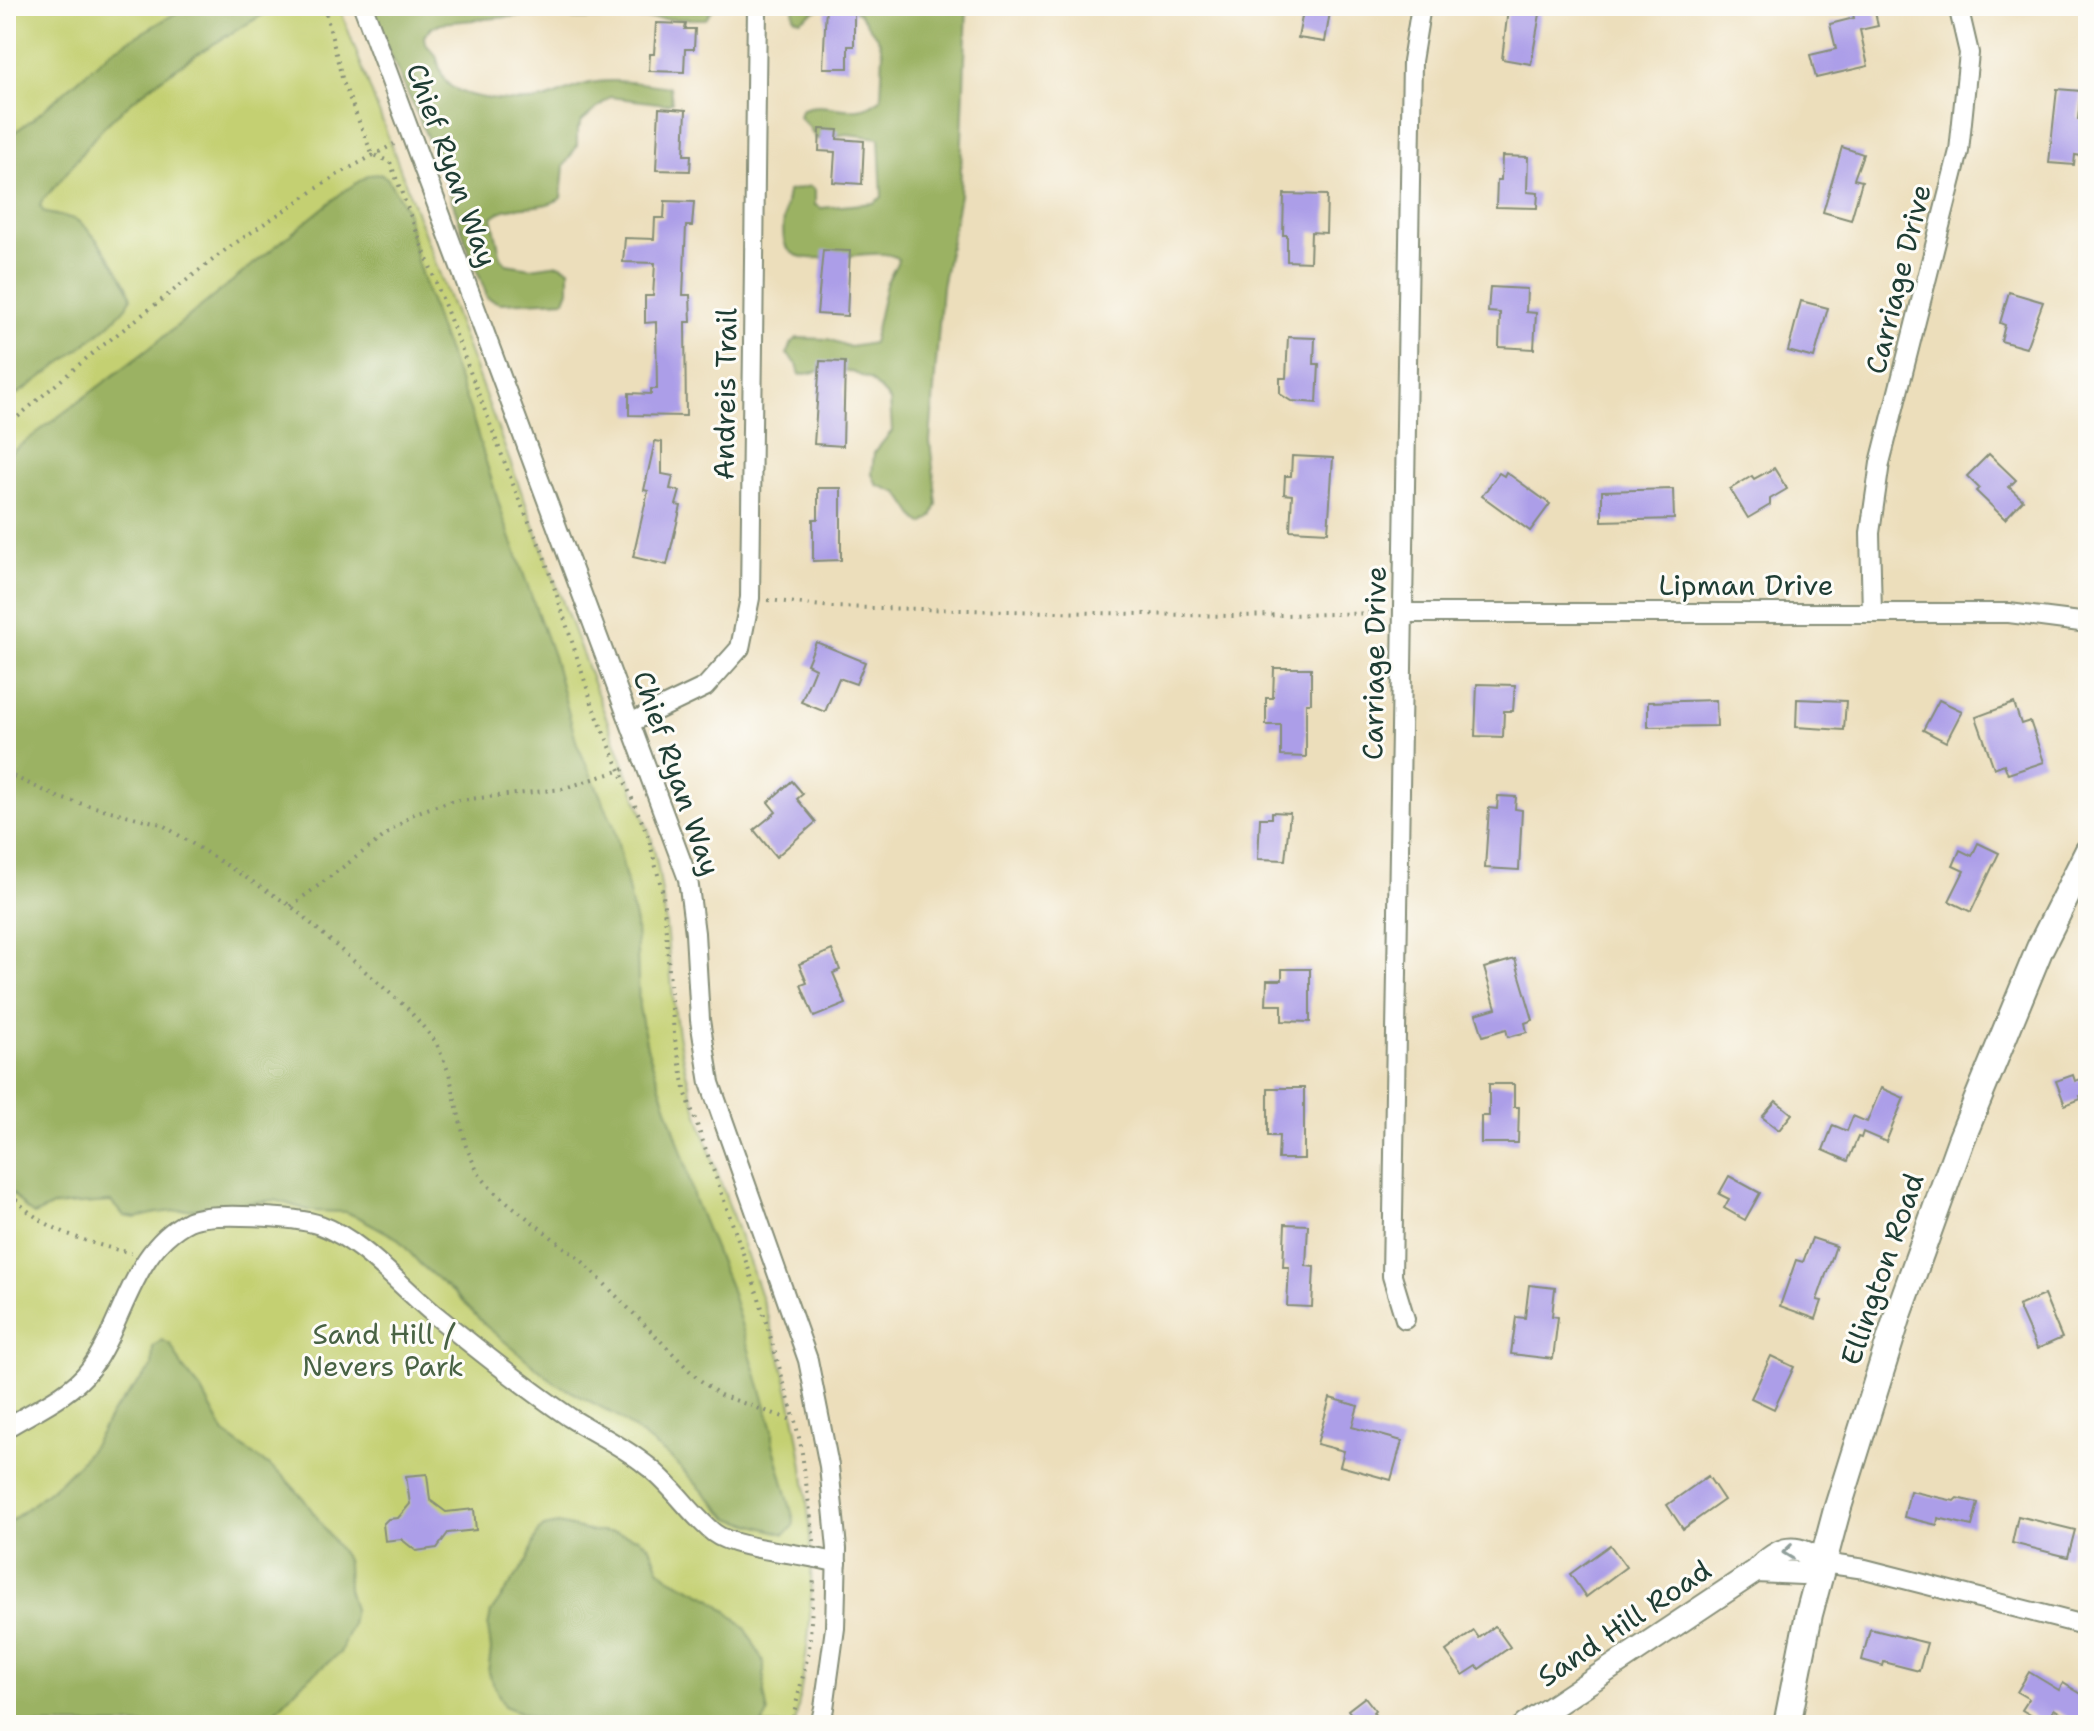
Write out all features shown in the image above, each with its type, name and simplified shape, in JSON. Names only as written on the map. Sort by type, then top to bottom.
[{"type":"main road","name":"Ellington Road","points":[[1787,1725],[1809,1614],[1837,1510],[1898,1315],[1961,1140],[2040,948],[2088,852]]},
{"type":"street","name":"Chief Ryan Way","points":[[363,6],[688,879],[700,1020],[710,1083],[808,1360],[829,1466],[837,1563],[835,1628],[820,1725]]},
{"type":"street","name":"Andreis Trail","points":[[632,722],[702,690],[740,648],[750,598],[757,6]]},
{"type":"street","name":"Carriage Drive","points":[[1405,1319],[1392,1276],[1412,61],[1421,6]]},
{"type":"street","name":"Carriage Drive","points":[[1872,613],[1870,533],[1880,463],[1959,151],[1969,53],[1958,6]]},
{"type":"street","name":"Lipman Drive","points":[[1403,613],[2009,613],[2088,623]]},
{"type":"street","points":[[6,1428],[68,1389],[88,1372],[109,1340],[139,1270],[165,1238],[190,1221],[209,1215],[298,1220],[322,1226],[353,1243],[435,1314],[561,1411],[646,1464],[716,1535],[756,1548],[816,1556],[837,1563]]},
{"type":"street","points":[[1823,1563],[1865,1569],[2088,1626]]},
{"type":"street","name":"Sand Hill Road","points":[[1525,1725],[1756,1571],[1802,1573],[1823,1563]]},
{"type":"path","points":[[324,6],[343,82],[372,154],[390,162],[519,500],[542,550],[594,709],[648,836],[663,894],[674,1034],[686,1094],[759,1298],[801,1446],[816,1556],[809,1651],[791,1725]]},
{"type":"path","points":[[6,427],[88,357],[228,248],[372,154],[411,136]]},
{"type":"path","points":[[750,598],[832,607],[1198,616],[1403,613]]},
{"type":"path","points":[[291,906],[415,813],[451,801],[562,789],[646,763]]},
{"type":"path","points":[[6,773],[60,798],[161,824],[291,906],[408,1009],[436,1042],[449,1073],[466,1146],[478,1173],[493,1191],[583,1262],[696,1377],[720,1395],[795,1421]]},
{"type":"path","points":[[6,1187],[31,1215],[54,1227],[108,1248],[149,1257]]},
{"type":"green space","name":"Sand Hill / Nevers Park","points":[[6,6],[339,6],[651,837],[663,897],[675,1017],[687,1076],[770,1324],[797,1431],[808,1507],[811,1582],[808,1644],[795,1725],[6,1725]]},
{"type":"green space","points":[[188,6],[278,6],[189,60],[126,106],[98,133],[43,199],[40,206],[44,212],[76,220],[91,233],[117,268],[131,298],[125,308],[95,336],[6,401],[6,138],[33,119],[111,51]]},
{"type":"green space","points":[[368,6],[715,6],[706,19],[518,16],[441,23],[424,36],[448,84],[480,97],[508,101],[544,99],[583,85],[606,81],[670,87],[672,102],[666,104],[610,97],[582,121],[577,131],[577,146],[564,166],[561,198],[544,205],[508,209],[492,217],[501,258],[506,264],[531,268],[559,264],[569,269],[569,290],[565,300],[500,303],[487,298],[436,158]]},
{"type":"green space","points":[[793,6],[824,6],[800,20],[794,17]]},
{"type":"green space","points":[[838,6],[967,6],[960,195],[942,287],[930,441],[937,504],[932,517],[923,524],[899,493],[877,485],[872,474],[874,453],[892,431],[890,400],[871,380],[852,372],[830,369],[800,375],[797,364],[787,354],[797,338],[828,339],[850,347],[873,343],[886,284],[898,259],[872,254],[802,257],[790,251],[784,240],[783,222],[788,191],[810,186],[815,190],[815,205],[821,208],[873,203],[882,197],[879,138],[847,134],[816,139],[799,117],[801,110],[810,107],[861,109],[881,98],[883,53],[879,40],[858,12]]},
{"type":"green space","points":[[380,174],[387,178],[406,209],[417,261],[553,656],[577,744],[614,826],[636,924],[639,1007],[647,1047],[694,1199],[730,1287],[773,1429],[773,1444],[794,1520],[793,1527],[785,1534],[729,1518],[672,1459],[614,1414],[555,1383],[486,1326],[397,1238],[360,1218],[345,1212],[311,1211],[275,1200],[136,1218],[124,1216],[111,1202],[53,1206],[34,1215],[6,1186],[6,456],[146,351],[344,191],[369,175]]},
{"type":"green space","points":[[162,1340],[171,1345],[183,1368],[202,1391],[225,1434],[283,1476],[303,1498],[344,1556],[354,1609],[340,1653],[301,1684],[275,1712],[262,1719],[237,1725],[6,1725],[6,1525],[79,1463],[111,1414],[152,1367],[153,1347]]},
{"type":"green space","points":[[558,1524],[638,1538],[650,1547],[659,1568],[670,1578],[711,1598],[735,1618],[746,1629],[764,1663],[768,1714],[762,1725],[577,1725],[562,1720],[534,1718],[504,1706],[488,1673],[491,1612],[527,1561],[538,1532],[544,1527]]},
{"type":"building","points":[[826,6],[854,6],[854,46],[848,46],[848,68],[823,68]]},
{"type":"building","points":[[1304,6],[1331,6],[1325,42],[1298,38]]},
{"type":"building","points":[[1851,6],[1874,6],[1878,26],[1860,30],[1868,66],[1816,78],[1810,55],[1836,49],[1830,24],[1854,18]]},
{"type":"building","points":[[1508,9],[1540,14],[1531,64],[1502,59]]},
{"type":"building","points":[[656,23],[686,24],[685,29],[695,29],[694,49],[685,49],[684,72],[649,71],[650,54],[654,54]]},
{"type":"building","points":[[2057,89],[2081,91],[2078,119],[2088,120],[2088,142],[2083,142],[2082,156],[2075,155],[2074,165],[2049,163]]},
{"type":"building","points":[[659,108],[686,110],[684,155],[691,155],[690,171],[656,170]]},
{"type":"building","points":[[820,129],[838,130],[837,139],[864,141],[862,184],[833,182],[835,152],[819,151]]},
{"type":"building","points":[[1842,147],[1863,154],[1854,179],[1862,181],[1851,220],[1823,212]]},
{"type":"building","points":[[1502,156],[1528,157],[1527,192],[1538,193],[1537,208],[1496,207]]},
{"type":"building","points":[[1284,194],[1327,195],[1326,233],[1311,232],[1310,262],[1287,261],[1287,235],[1283,235]]},
{"type":"building","points":[[665,201],[694,202],[692,226],[686,226],[683,295],[690,295],[691,322],[685,322],[686,416],[629,415],[629,393],[651,394],[651,389],[657,389],[656,322],[645,323],[645,296],[653,296],[655,263],[623,262],[625,238],[654,239],[655,218],[664,218]]},
{"type":"building","points":[[823,250],[850,251],[847,316],[817,314]]},
{"type":"building","points":[[1490,287],[1527,289],[1526,312],[1536,313],[1534,349],[1499,347],[1500,313],[1488,312]]},
{"type":"building","points":[[2009,292],[2043,302],[2026,348],[2001,341],[2005,325],[2000,323]]},
{"type":"building","points":[[1801,301],[1828,308],[1814,358],[1788,351]]},
{"type":"building","points":[[1288,337],[1315,338],[1314,364],[1319,364],[1317,403],[1291,401],[1280,394],[1280,378],[1286,378]]},
{"type":"building","points":[[820,361],[845,362],[843,446],[814,444]]},
{"type":"building","points":[[655,441],[662,442],[662,474],[673,476],[670,489],[680,491],[676,505],[681,506],[667,565],[633,557],[648,491],[644,490]]},
{"type":"building","points":[[1989,454],[2016,480],[2009,487],[2023,500],[2005,519],[1976,491],[1979,488],[1967,476]]},
{"type":"building","points":[[1292,456],[1333,458],[1328,532],[1290,530],[1292,495],[1284,494],[1285,476],[1291,476]]},
{"type":"building","points":[[1774,468],[1787,489],[1770,499],[1770,505],[1748,518],[1730,489]]},
{"type":"building","points":[[1506,472],[1550,504],[1530,531],[1482,496],[1499,473],[1504,476]]},
{"type":"building","points":[[818,488],[841,488],[841,560],[813,561],[813,519],[818,519]]},
{"type":"building","points":[[1673,489],[1674,519],[1602,521],[1602,491]]},
{"type":"building","points":[[816,642],[865,662],[856,684],[839,678],[825,712],[801,702],[815,668],[807,664]]},
{"type":"building","points":[[1274,668],[1311,668],[1311,703],[1306,703],[1306,757],[1281,756],[1281,725],[1266,725],[1266,698],[1273,698]]},
{"type":"building","points":[[1477,684],[1515,685],[1513,711],[1504,711],[1503,737],[1475,736]]},
{"type":"building","points":[[1797,699],[1846,701],[1844,730],[1796,727]]},
{"type":"building","points":[[1716,700],[1717,726],[1648,727],[1648,702]]},
{"type":"building","points":[[1939,700],[1962,711],[1946,742],[1923,730]]},
{"type":"building","points":[[2014,703],[2021,724],[2030,721],[2044,762],[2008,774],[2004,764],[1994,768],[1976,717]]},
{"type":"building","points":[[792,781],[803,794],[797,799],[816,822],[776,857],[754,830],[776,812],[768,802]]},
{"type":"building","points":[[1498,796],[1516,797],[1515,809],[1522,810],[1519,870],[1485,868],[1489,808],[1497,809]]},
{"type":"building","points":[[1272,812],[1290,813],[1285,860],[1258,859],[1260,818],[1272,818]]},
{"type":"building","points":[[1978,843],[1999,853],[1971,912],[1949,901],[1964,871],[1953,866],[1960,850],[1972,856]]},
{"type":"building","points":[[832,950],[840,970],[833,973],[846,1004],[814,1017],[801,985],[807,983],[799,964]]},
{"type":"building","points":[[1515,959],[1533,1020],[1525,1023],[1527,1032],[1508,1037],[1506,1029],[1483,1036],[1476,1014],[1496,1008],[1484,968]]},
{"type":"building","points":[[1282,969],[1310,969],[1310,1022],[1282,1021],[1282,1005],[1266,1005],[1267,980],[1282,980]]},
{"type":"building","points":[[2073,1075],[2075,1081],[2088,1076],[2088,1094],[2065,1105],[2056,1081]]},
{"type":"building","points":[[1489,1084],[1514,1084],[1514,1107],[1519,1107],[1518,1143],[1481,1143],[1481,1116],[1489,1116]]},
{"type":"building","points":[[1268,1088],[1304,1088],[1304,1159],[1278,1159],[1279,1136],[1268,1136]]},
{"type":"building","points":[[1881,1088],[1904,1098],[1886,1142],[1863,1132],[1848,1161],[1823,1150],[1833,1125],[1847,1131],[1853,1116],[1867,1122]]},
{"type":"building","points":[[1776,1101],[1792,1114],[1779,1130],[1762,1117]]},
{"type":"building","points":[[1729,1176],[1760,1193],[1745,1220],[1724,1208],[1729,1199],[1719,1194]]},
{"type":"building","points":[[1285,1224],[1308,1225],[1306,1266],[1314,1267],[1312,1307],[1287,1306],[1289,1267],[1283,1267]]},
{"type":"building","points":[[1812,1238],[1836,1246],[1817,1300],[1822,1301],[1816,1319],[1780,1306],[1796,1260],[1803,1262]]},
{"type":"building","points":[[1529,1285],[1555,1288],[1552,1316],[1558,1317],[1553,1359],[1511,1354],[1516,1317],[1525,1318]]},
{"type":"building","points":[[2044,1295],[2062,1338],[2037,1349],[2018,1306]]},
{"type":"building","points":[[1771,1356],[1794,1367],[1774,1409],[1751,1398]]},
{"type":"building","points":[[1330,1398],[1358,1406],[1352,1427],[1402,1441],[1391,1480],[1340,1466],[1344,1451],[1317,1444]]},
{"type":"building","points":[[427,1474],[430,1500],[446,1512],[474,1509],[476,1530],[448,1533],[437,1548],[416,1551],[401,1539],[385,1541],[383,1524],[388,1519],[398,1518],[410,1504],[406,1476]]},
{"type":"building","points":[[1708,1476],[1724,1500],[1683,1529],[1667,1505]]},
{"type":"building","points":[[1910,1491],[1978,1503],[1972,1526],[1938,1518],[1937,1525],[1904,1517]]},
{"type":"building","points":[[2018,1516],[2075,1530],[2068,1557],[2012,1543]]},
{"type":"building","points":[[1610,1545],[1626,1567],[1586,1597],[1570,1574]]},
{"type":"building","points":[[1495,1626],[1510,1647],[1479,1669],[1477,1666],[1463,1675],[1446,1651],[1474,1631],[1479,1638]]},
{"type":"building","points":[[1870,1629],[1927,1643],[1919,1671],[1862,1660]]},
{"type":"building","points":[[2029,1672],[2059,1690],[2063,1683],[2088,1698],[2088,1710],[2079,1724],[2054,1709],[2046,1724],[2022,1710],[2029,1699],[2017,1692]]},
{"type":"building","points":[[1365,1697],[1383,1725],[1360,1725],[1348,1710]]}]
